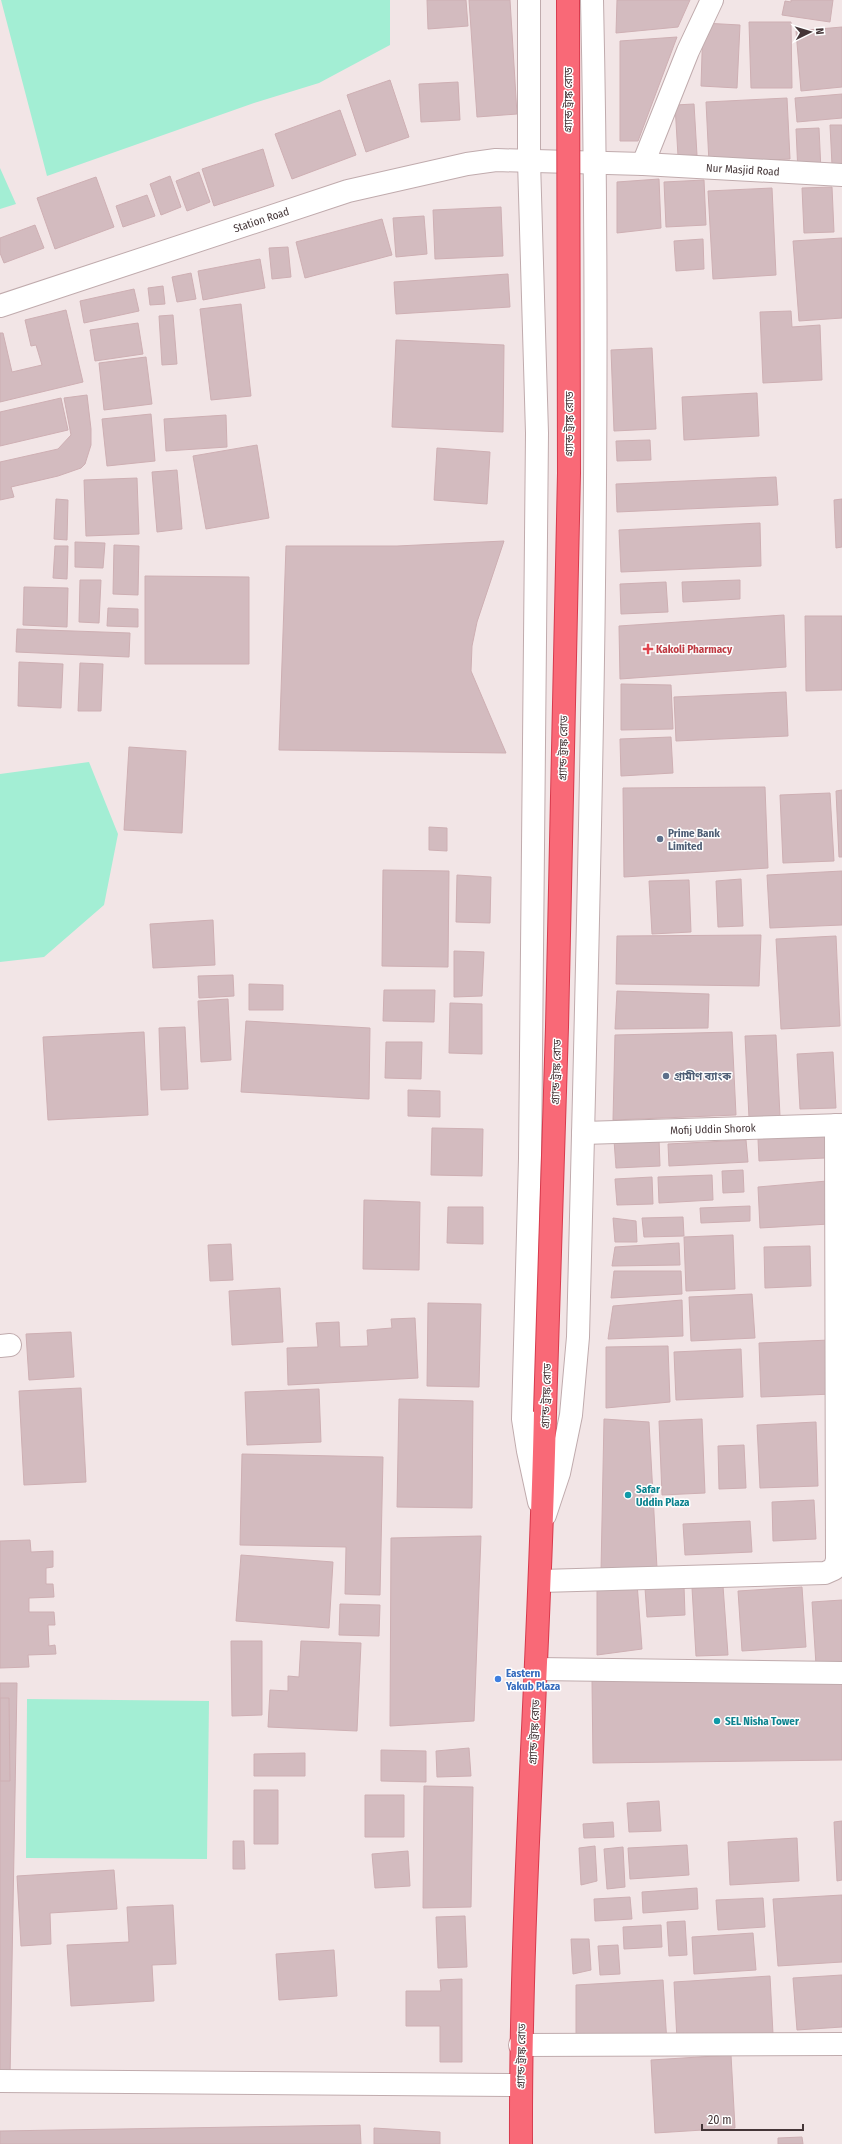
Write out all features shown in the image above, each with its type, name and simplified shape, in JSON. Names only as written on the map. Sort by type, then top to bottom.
[{"type":"highway","name":"গ্র্যান্ড ট্রাঙ্ক রোড","points":[[521,2144],[520,2045],[543,1520],[557,1020],[569,481],[568,0]]},
{"type":"street","points":[[528,0],[529,160],[537,441],[530,1158],[523,1419],[528,1451],[543,1520]]},
{"type":"street","points":[[543,1520],[558,1473],[571,1415],[578,1337],[591,799],[595,438],[596,162],[592,0]]},
{"type":"street","points":[[643,164],[688,51],[712,0]]},
{"type":"street","name":"Station Road","points":[[0,306],[348,191],[468,164],[496,160],[596,162]]},
{"type":"street","name":"Nur Masjid Road","points":[[596,162],[842,175]]},
{"type":"street","points":[[541,1581],[825,1573],[834,1569],[837,1560],[839,1125]]},
{"type":"street","name":"Mofij Uddin Shorok","points":[[583,1133],[839,1125]]},
{"type":"street","points":[[537,1669],[842,1673]]},
{"type":"street","points":[[520,2045],[842,2044]]},
{"type":"street","points":[[0,2081],[520,2085]]},
{"type":"shaded area","points":[[1,0],[390,0],[390,45],[319,83],[254,103],[47,176]]},
{"type":"shaded area","points":[[0,168],[16,204],[0,209]]},
{"type":"shaded area","points":[[89,762],[118,834],[104,905],[44,957],[0,962],[0,774]]},
{"type":"shaded area","points":[[27,1699],[209,1701],[207,1859],[26,1858]]},
{"type":"building","points":[[427,0],[466,0],[468,26],[428,29]]},
{"type":"building","points":[[469,0],[510,0],[517,114],[477,117]]},
{"type":"building","points":[[617,0],[690,0],[678,27],[616,33]]},
{"type":"building","points":[[791,0],[833,0],[830,22],[782,15],[785,1],[791,2]]},
{"type":"building","points":[[749,22],[791,22],[792,88],[751,88]]},
{"type":"building","points":[[703,23],[740,25],[737,88],[701,86]]},
{"type":"building","points":[[842,27],[842,87],[801,91],[796,31]]},
{"type":"building","points":[[677,37],[638,141],[620,141],[620,41]]},
{"type":"building","points":[[390,80],[409,137],[366,152],[347,95]]},
{"type":"building","points":[[458,82],[460,120],[421,122],[419,84]]},
{"type":"building","points":[[842,94],[842,118],[797,122],[795,98]]},
{"type":"building","points":[[787,98],[790,159],[709,163],[706,102]]},
{"type":"building","points":[[694,104],[697,155],[678,156],[675,105]]},
{"type":"building","points":[[340,110],[356,155],[292,179],[275,134]]},
{"type":"building","points":[[830,125],[842,125],[842,165],[832,165]]},
{"type":"building","points":[[819,128],[821,171],[798,173],[796,129]]},
{"type":"building","points":[[263,149],[274,186],[214,206],[202,169]]},
{"type":"building","points":[[199,172],[210,202],[187,211],[176,181]]},
{"type":"building","points":[[170,176],[181,207],[161,215],[150,184]]},
{"type":"building","points":[[96,177],[114,227],[55,249],[37,198]]},
{"type":"building","points":[[659,179],[661,228],[617,233],[617,182]]},
{"type":"building","points":[[704,180],[706,225],[666,227],[664,182]]},
{"type":"building","points":[[832,187],[834,232],[804,233],[802,188]]},
{"type":"building","points":[[772,188],[776,275],[713,279],[708,191]]},
{"type":"building","points":[[147,195],[155,216],[123,227],[116,206]]},
{"type":"building","points":[[501,207],[503,256],[435,259],[433,210]]},
{"type":"building","points":[[424,216],[427,254],[396,257],[393,218]]},
{"type":"building","points":[[382,219],[392,255],[305,278],[296,242]]},
{"type":"building","points":[[35,225],[44,248],[4,263],[0,253],[0,238]]},
{"type":"building","points":[[842,238],[842,318],[799,321],[793,241]]},
{"type":"building","points":[[703,239],[704,269],[676,271],[674,241]]},
{"type":"building","points":[[288,247],[291,277],[272,279],[269,248]]},
{"type":"building","points":[[260,259],[265,288],[203,300],[198,271]]},
{"type":"building","points":[[191,273],[196,299],[177,302],[172,277]]},
{"type":"building","points":[[508,274],[510,307],[396,314],[394,282]]},
{"type":"building","points":[[163,286],[165,304],[150,305],[148,288]]},
{"type":"building","points":[[134,289],[139,311],[84,323],[80,301]]},
{"type":"building","points":[[241,304],[251,396],[211,400],[200,309]]},
{"type":"building","points":[[66,310],[83,382],[0,402],[0,333],[3,333],[12,372],[42,365],[36,345],[31,346],[25,320]]},
{"type":"building","points":[[791,311],[792,327],[820,325],[822,380],[763,383],[760,312]]},
{"type":"building","points":[[173,315],[177,364],[162,365],[159,316]]},
{"type":"building","points":[[138,323],[143,354],[95,361],[90,330]]},
{"type":"building","points":[[396,340],[504,345],[503,432],[392,427]]},
{"type":"building","points":[[652,348],[656,429],[614,431],[611,350]]},
{"type":"building","points":[[146,357],[152,404],[104,410],[99,363]]},
{"type":"building","points":[[757,393],[759,436],[684,440],[682,397]]},
{"type":"building","points":[[87,395],[91,429],[91,445],[85,464],[81,468],[58,476],[11,487],[14,497],[0,500],[0,462],[58,449],[71,435],[64,398]]},
{"type":"building","points":[[61,398],[68,430],[0,446],[0,412]]},
{"type":"building","points":[[151,414],[155,461],[107,466],[102,419]]},
{"type":"building","points":[[226,415],[227,447],[166,451],[164,419]]},
{"type":"building","points":[[650,440],[651,460],[617,461],[616,441]]},
{"type":"building","points":[[257,445],[269,518],[206,529],[193,456]]},
{"type":"building","points":[[437,448],[490,452],[487,504],[434,500]]},
{"type":"building","points":[[177,470],[182,529],[157,532],[152,472]]},
{"type":"building","points":[[776,477],[778,505],[617,512],[616,484]]},
{"type":"building","points":[[137,478],[139,534],[86,536],[84,480]]},
{"type":"building","points":[[56,499],[68,500],[67,540],[54,539]]},
{"type":"building","points":[[842,499],[842,547],[836,548],[834,500]]},
{"type":"building","points":[[760,523],[761,566],[621,572],[619,530]]},
{"type":"building","points":[[504,541],[477,622],[472,646],[471,671],[506,753],[279,750],[286,546],[397,546]]},
{"type":"building","points":[[75,542],[105,543],[103,568],[75,567]]},
{"type":"building","points":[[114,545],[139,546],[138,595],[113,594]]},
{"type":"building","points":[[55,546],[68,546],[67,579],[53,578]]},
{"type":"building","points":[[145,576],[249,577],[249,664],[145,664]]},
{"type":"building","points":[[80,580],[101,580],[99,623],[79,622]]},
{"type":"building","points":[[740,580],[740,599],[683,602],[682,582]]},
{"type":"building","points":[[666,582],[668,612],[621,614],[620,584]]},
{"type":"building","points":[[24,587],[68,588],[67,627],[23,625]]},
{"type":"building","points":[[108,608],[138,609],[138,627],[107,626]]},
{"type":"building","points":[[784,615],[786,667],[620,679],[619,626]]},
{"type":"building","points":[[805,616],[842,616],[842,690],[806,691]]},
{"type":"building","points":[[17,629],[130,633],[129,657],[16,652]]},
{"type":"building","points":[[19,662],[63,664],[61,708],[18,706]]},
{"type":"building","points":[[80,663],[103,664],[101,711],[78,711]]},
{"type":"building","points":[[621,684],[671,685],[673,729],[621,730]]},
{"type":"building","points":[[786,692],[788,736],[676,741],[674,697]]},
{"type":"building","points":[[671,737],[673,773],[621,776],[620,739]]},
{"type":"building","points":[[129,747],[186,751],[182,833],[124,830]]},
{"type":"building","points":[[765,787],[768,868],[624,877],[623,788]]},
{"type":"building","points":[[842,790],[842,857],[839,857],[836,791]]},
{"type":"building","points":[[830,793],[834,861],[783,863],[780,795]]},
{"type":"building","points":[[429,827],[447,828],[447,851],[429,850]]},
{"type":"building","points":[[383,870],[449,871],[448,967],[382,966]]},
{"type":"building","points":[[842,871],[842,925],[770,928],[767,875]]},
{"type":"building","points":[[457,875],[491,877],[490,923],[456,922]]},
{"type":"building","points":[[741,879],[743,926],[718,927],[716,881]]},
{"type":"building","points":[[689,880],[691,932],[652,934],[649,881]]},
{"type":"building","points":[[213,920],[215,965],[153,968],[150,924]]},
{"type":"building","points":[[761,935],[759,986],[616,984],[617,936]]},
{"type":"building","points":[[836,936],[840,1026],[781,1029],[776,939]]},
{"type":"building","points":[[454,951],[484,952],[482,996],[454,997]]},
{"type":"building","points":[[233,975],[234,996],[199,998],[198,976]]},
{"type":"building","points":[[249,984],[283,985],[283,1010],[249,1010]]},
{"type":"building","points":[[384,990],[435,990],[434,1022],[383,1021]]},
{"type":"building","points":[[617,991],[709,994],[708,1028],[615,1029]]},
{"type":"building","points":[[228,999],[231,1060],[201,1062],[198,1001]]},
{"type":"building","points":[[450,1003],[482,1004],[482,1054],[449,1053]]},
{"type":"building","points":[[246,1021],[370,1028],[369,1099],[241,1092]]},
{"type":"building","points":[[185,1027],[188,1089],[161,1090],[159,1028]]},
{"type":"building","points":[[144,1032],[148,1115],[48,1120],[43,1037]]},
{"type":"building","points":[[732,1032],[736,1115],[613,1120],[615,1035]]},
{"type":"building","points":[[776,1035],[780,1116],[749,1118],[745,1036]]},
{"type":"building","points":[[386,1042],[422,1042],[421,1079],[385,1078]]},
{"type":"building","points":[[833,1052],[836,1108],[800,1109],[797,1054]]},
{"type":"building","points":[[408,1090],[440,1091],[440,1117],[408,1116]]},
{"type":"building","points":[[432,1128],[483,1129],[482,1176],[431,1175]]},
{"type":"building","points":[[825,1136],[825,1158],[759,1161],[758,1139]]},
{"type":"building","points":[[659,1139],[660,1166],[616,1168],[614,1140]]},
{"type":"building","points":[[746,1140],[748,1162],[669,1166],[668,1144]]},
{"type":"building","points":[[743,1170],[744,1192],[723,1193],[722,1171]]},
{"type":"building","points":[[712,1175],[713,1200],[659,1203],[658,1177]]},
{"type":"building","points":[[652,1177],[653,1204],[617,1205],[615,1179]]},
{"type":"building","points":[[827,1181],[829,1224],[760,1228],[758,1187]]},
{"type":"building","points":[[364,1200],[420,1202],[419,1270],[363,1269]]},
{"type":"building","points":[[750,1206],[750,1221],[701,1223],[700,1208]]},
{"type":"building","points":[[448,1207],[483,1207],[483,1244],[447,1243]]},
{"type":"building","points":[[683,1217],[684,1236],[644,1237],[642,1218]]},
{"type":"building","points":[[613,1218],[636,1221],[637,1242],[615,1242]]},
{"type":"building","points":[[733,1235],[735,1289],[686,1291],[684,1237]]},
{"type":"building","points":[[679,1243],[680,1265],[612,1266],[615,1247]]},
{"type":"building","points":[[231,1244],[233,1280],[210,1281],[208,1245]]},
{"type":"building","points":[[810,1246],[811,1286],[765,1288],[764,1247]]},
{"type":"building","points":[[614,1271],[681,1271],[682,1294],[611,1298]]},
{"type":"building","points":[[280,1288],[283,1342],[232,1345],[229,1291]]},
{"type":"building","points":[[752,1294],[755,1338],[691,1341],[689,1297]]},
{"type":"building","points":[[682,1300],[683,1336],[608,1339],[613,1306]]},
{"type":"building","points":[[428,1303],[481,1304],[479,1387],[427,1386]]},
{"type":"building","points":[[415,1318],[418,1378],[288,1385],[287,1348],[318,1347],[316,1323],[339,1322],[340,1347],[368,1346],[367,1330],[392,1328],[391,1319]]},
{"type":"building","points":[[71,1332],[74,1377],[29,1380],[26,1334]]},
{"type":"building","points":[[830,1340],[832,1394],[761,1397],[759,1343]]},
{"type":"building","points":[[668,1346],[670,1402],[606,1408],[606,1347]]},
{"type":"building","points":[[741,1349],[743,1397],[676,1400],[674,1352]]},
{"type":"building","points":[[81,1388],[86,1482],[24,1485],[19,1391]]},
{"type":"building","points":[[319,1389],[321,1442],[247,1445],[245,1392]]},
{"type":"building","points":[[399,1399],[473,1401],[472,1508],[397,1507]]},
{"type":"building","name":"Safar Uddin Plaza","points":[[604,1419],[649,1422],[657,1568],[601,1571]]},
{"type":"building","points":[[702,1419],[705,1493],[662,1495],[659,1421]]},
{"type":"building","points":[[816,1422],[818,1486],[760,1488],[757,1425]]},
{"type":"building","points":[[744,1445],[746,1488],[719,1489],[718,1446]]},
{"type":"building","points":[[242,1454],[383,1457],[380,1595],[345,1594],[346,1547],[240,1545]]},
{"type":"building","points":[[814,1500],[816,1539],[773,1541],[772,1502]]},
{"type":"building","points":[[750,1521],[752,1552],[685,1555],[683,1524]]},
{"type":"building","points":[[481,1536],[474,1721],[390,1726],[391,1538]]},
{"type":"building","points":[[30,1540],[31,1552],[53,1551],[53,1567],[46,1568],[46,1584],[53,1584],[54,1597],[29,1598],[29,1612],[54,1612],[55,1625],[48,1625],[49,1646],[55,1645],[56,1654],[28,1655],[29,1667],[0,1668],[0,1541]]},
{"type":"building","points":[[241,1555],[333,1562],[329,1628],[236,1621]]},
{"type":"building","points":[[637,1583],[642,1649],[597,1655],[597,1585]]},
{"type":"building","points":[[684,1586],[685,1615],[647,1617],[645,1588]]},
{"type":"building","points":[[723,1586],[728,1655],[696,1656],[692,1588]]},
{"type":"building","points":[[802,1587],[806,1647],[742,1651],[738,1591]]},
{"type":"building","points":[[842,1600],[842,1664],[816,1665],[812,1602]]},
{"type":"building","points":[[340,1604],[380,1605],[379,1636],[339,1635]]},
{"type":"building","points":[[231,1641],[262,1641],[262,1715],[232,1716]]},
{"type":"building","points":[[301,1641],[361,1643],[357,1731],[268,1727],[270,1690],[288,1691],[288,1676],[299,1677]]},
{"type":"building","name":"SEL Nisha Tower","points":[[842,1680],[842,1760],[593,1763],[592,1681]]},
{"type":"building","points":[[0,1683],[17,1683],[10,2078],[0,2078]]},
{"type":"building","points":[[0,1698],[9,1698],[10,1781],[0,1781]]},
{"type":"building","points":[[469,1748],[471,1776],[437,1777],[436,1751]]},
{"type":"building","points":[[381,1750],[426,1751],[426,1782],[381,1781]]},
{"type":"building","points":[[305,1753],[305,1776],[254,1776],[254,1754]]},
{"type":"building","points":[[424,1786],[473,1787],[471,1907],[423,1908]]},
{"type":"building","points":[[254,1790],[278,1790],[278,1844],[254,1844]]},
{"type":"building","points":[[365,1795],[404,1795],[404,1837],[365,1837]]},
{"type":"building","points":[[659,1801],[661,1831],[629,1832],[627,1803]]},
{"type":"building","points":[[842,1821],[842,1880],[837,1881],[834,1822]]},
{"type":"building","points":[[613,1822],[614,1837],[584,1838],[583,1824]]},
{"type":"building","points":[[797,1838],[799,1881],[730,1885],[728,1842]]},
{"type":"building","points":[[233,1841],[244,1841],[245,1869],[233,1869]]},
{"type":"building","points":[[687,1845],[689,1875],[630,1879],[628,1848]]},
{"type":"building","points":[[595,1846],[597,1881],[581,1885],[579,1848]]},
{"type":"building","points":[[623,1847],[625,1887],[607,1889],[604,1849]]},
{"type":"building","points":[[408,1851],[410,1886],[375,1888],[372,1854]]},
{"type":"building","points":[[114,1870],[117,1909],[50,1913],[51,1944],[21,1946],[17,1876]]},
{"type":"building","points":[[697,1888],[698,1909],[643,1913],[642,1892]]},
{"type":"building","points":[[842,1895],[842,1962],[778,1966],[773,1899]]},
{"type":"building","points":[[630,1897],[632,1919],[595,1921],[594,1899]]},
{"type":"building","points":[[763,1898],[765,1927],[718,1930],[716,1900]]},
{"type":"building","points":[[173,1905],[176,1964],[152,1965],[154,2001],[71,2006],[67,1945],[129,1942],[127,1907]]},
{"type":"building","points":[[465,1916],[467,1967],[438,1968],[436,1917]]},
{"type":"building","points":[[685,1921],[687,1955],[669,1956],[667,1922]]},
{"type":"building","points":[[661,1925],[662,1947],[624,1949],[623,1927]]},
{"type":"building","points":[[753,1933],[756,1970],[694,1974],[692,1937]]},
{"type":"building","points":[[571,1939],[589,1939],[591,1970],[573,1974]]},
{"type":"building","points":[[618,1945],[620,1974],[600,1975],[598,1946]]},
{"type":"building","points":[[334,1950],[337,1996],[279,2000],[276,1954]]},
{"type":"building","points":[[842,1975],[842,2027],[797,2030],[793,1978]]},
{"type":"building","points":[[770,1976],[773,2034],[677,2040],[674,1982]]},
{"type":"building","points":[[462,1979],[462,2062],[440,2062],[440,2026],[406,2026],[406,1991],[441,1991],[440,1980]]},
{"type":"building","points":[[663,1980],[667,2044],[576,2048],[576,1985]]},
{"type":"building","points":[[731,2055],[735,2128],[655,2133],[651,2060]]},
{"type":"building","points":[[360,2125],[361,2144],[0,2144],[0,2131]]},
{"type":"building","points":[[374,2128],[440,2132],[440,2144],[374,2144]]},
{"type":"building","points":[[802,2137],[803,2144],[778,2144],[778,2138]]},
{"type":"place","name":"Kakoli Pharmacy","points":[[648,649]]},
{"type":"place","name":"Prime Bank Limited","points":[[660,839]]},
{"type":"place","name":"গ্রামীণ ব্যাংক","points":[[666,1076]]},
{"type":"place","name":"Safar Uddin Plaza","points":[[628,1495]]},
{"type":"place","name":"Eastern Yakub Plaza","points":[[498,1679]]},
{"type":"place","name":"SEL Nisha Tower","points":[[717,1721]]}]
